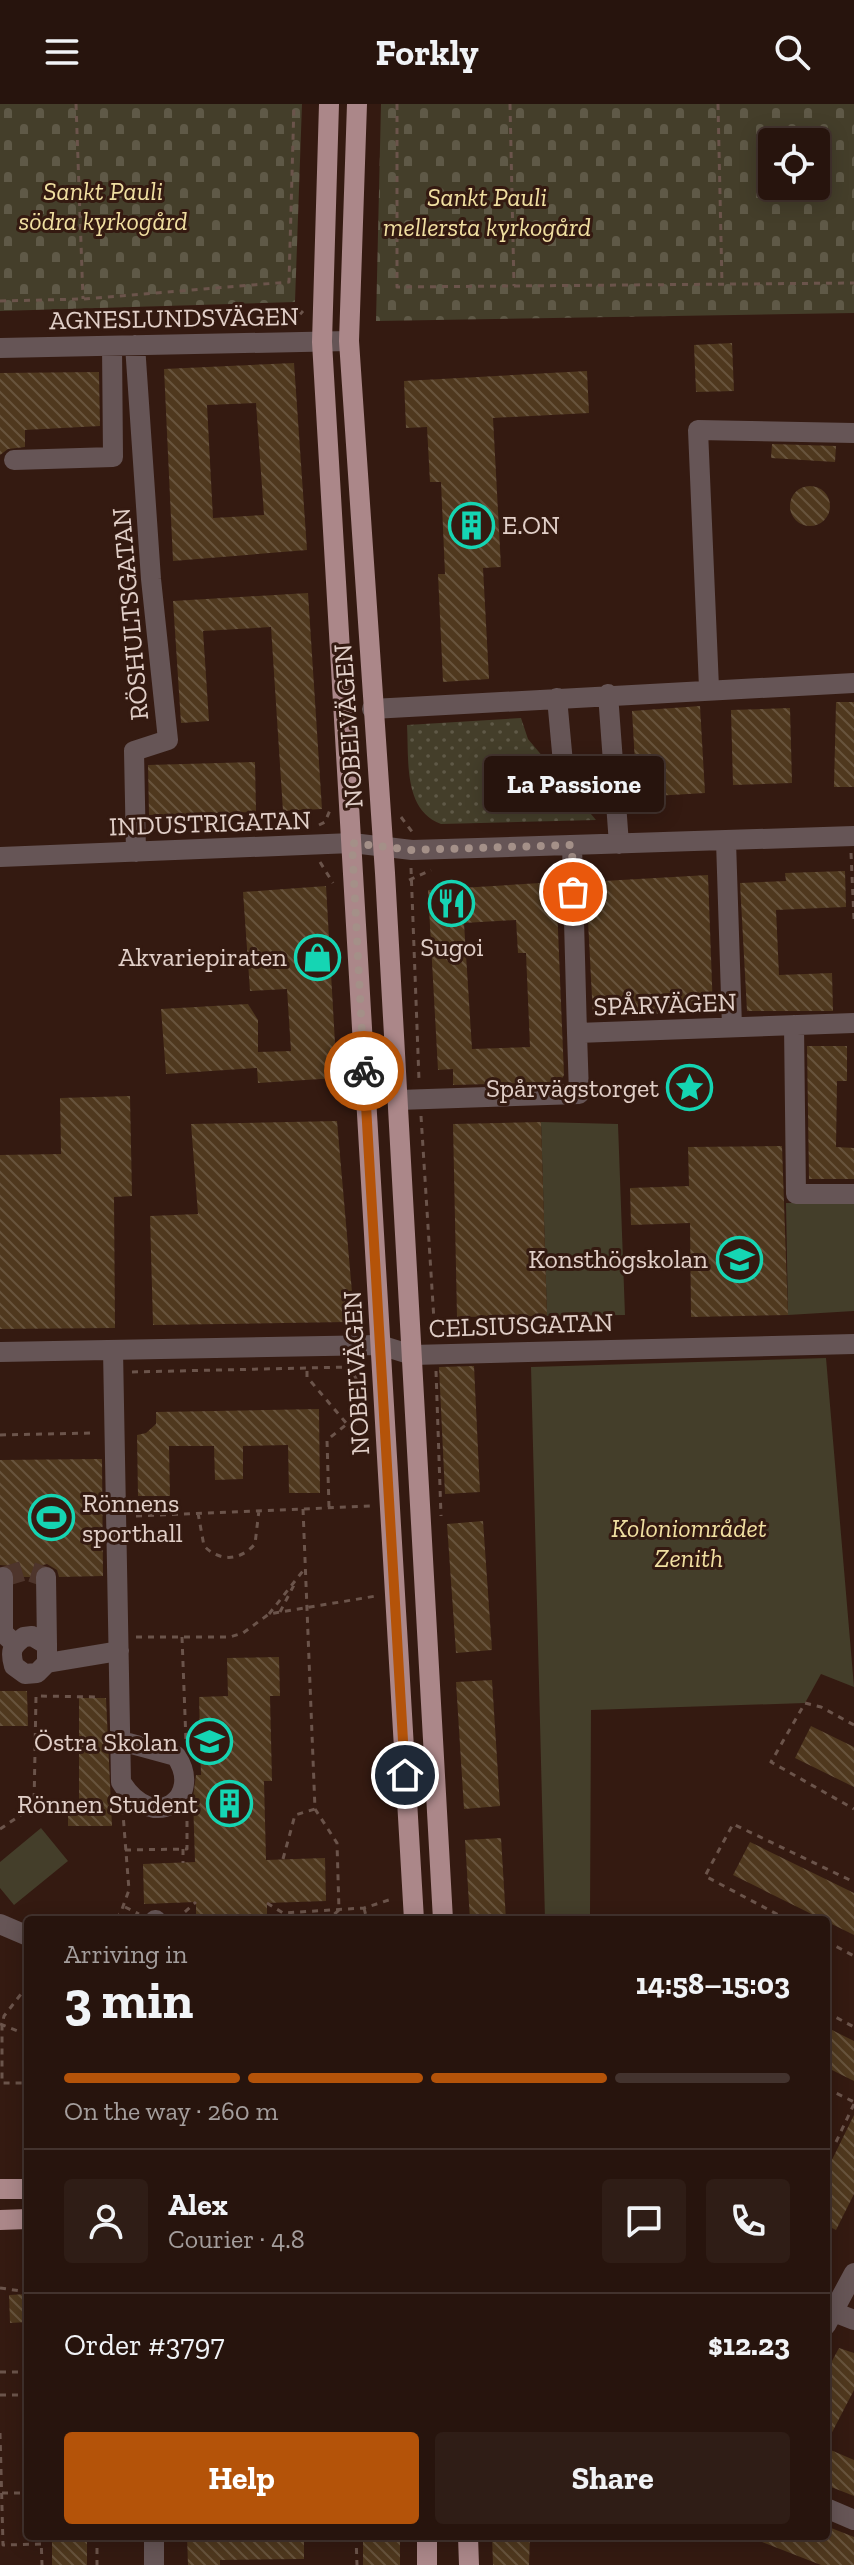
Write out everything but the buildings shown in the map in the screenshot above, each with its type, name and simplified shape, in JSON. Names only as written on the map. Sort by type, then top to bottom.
[{"type":"main road","name":"NOBELVÄGEN","points":[[329,104],[322,342],[414,1916]]},
{"type":"main road","name":"NOBELVÄGEN","points":[[357,104],[349,341],[383,848],[443,1916]]},
{"type":"main road","points":[[0,2189],[24,2189]]},
{"type":"main road","points":[[0,2220],[24,2219]]},
{"type":"main road","points":[[427,2540],[427,2565]]},
{"type":"main road","points":[[468,2540],[469,2565]]},
{"type":"street","name":"AGNESLUNDSVÄGEN","points":[[0,348],[349,341]]},
{"type":"street","name":"RÖSHULTSGATAN","points":[[135,345],[151,579],[168,740],[134,751],[136,852]]},
{"type":"street","points":[[14,460],[113,457],[112,346]]},
{"type":"street","points":[[709,688],[698,430],[854,433]]},
{"type":"street","points":[[372,709],[709,688],[854,683]]},
{"type":"street","points":[[608,694],[619,844]]},
{"type":"street","points":[[557,698],[563,763],[580,774],[614,780]]},
{"type":"street","points":[[726,841],[732,1027]]},
{"type":"street","name":"INDUSTRIGATAN","points":[[0,857],[352,843],[412,850],[726,841],[853,845]]},
{"type":"street","points":[[572,845],[577,1033]]},
{"type":"street","name":"SPÅRVÄGEN","points":[[398,1100],[579,1094],[577,1033],[854,1023]]},
{"type":"street","points":[[794,1025],[796,1194],[854,1194]]},
{"type":"street","name":"CELSIUSGATAN","points":[[0,1352],[380,1345],[412,1355],[854,1344]]},
{"type":"street","points":[[113,1350],[121,1782],[141,1806],[155,1809],[169,1805],[180,1795],[185,1782],[183,1767],[176,1756],[121,1741]]},
{"type":"street","points":[[3,1577],[3,1633],[14,1643]]},
{"type":"street","points":[[46,1577],[47,1654],[37,1673],[25,1674],[14,1666],[10,1653],[14,1643],[32,1636],[47,1654]]},
{"type":"street","points":[[47,1654],[119,1644]]},
{"type":"street","points":[[0,1924],[24,1934]]},
{"type":"street","points":[[830,2312],[854,2273]]},
{"type":"street","points":[[830,2315],[854,2320]]},
{"type":"street","points":[[830,2510],[854,2520]]},
{"type":"street","points":[[154,2540],[154,2565]]},
{"type":"path","points":[[76,104],[83,299]]},
{"type":"path","points":[[0,301],[83,299],[289,282],[294,104]]},
{"type":"path","points":[[397,104],[397,287],[854,283]]},
{"type":"path","points":[[510,104],[514,286]]},
{"type":"path","points":[[718,104],[722,284]]},
{"type":"path","points":[[853,845],[854,919]]},
{"type":"path","points":[[113,1373],[350,1367],[364,1395]]},
{"type":"path","points":[[307,1369],[307,1377],[347,1424]]},
{"type":"path","points":[[329,1508],[327,1440],[347,1424],[367,1423]]},
{"type":"path","points":[[0,1435],[115,1433]]},
{"type":"path","points":[[116,1517],[372,1506]]},
{"type":"path","points":[[303,1509],[315,1809],[337,1843],[339,1910],[332,1916]]},
{"type":"path","points":[[198,1513],[204,1546],[218,1557],[230,1558],[241,1556],[255,1544],[259,1510]]},
{"type":"path","points":[[119,1644],[230,1637],[243,1633],[269,1614],[306,1567]]},
{"type":"path","points":[[280,1612],[301,1573]]},
{"type":"path","points":[[269,1614],[376,1596]]},
{"type":"path","points":[[0,1829],[34,1806],[36,1696],[120,1697]]},
{"type":"path","points":[[854,1725],[821,1707],[805,1703],[771,1762],[854,1809]]},
{"type":"path","points":[[186,1745],[200,1743]]},
{"type":"path","points":[[120,1916],[129,1890],[121,1782]]},
{"type":"path","points":[[283,1859],[295,1815],[315,1809]]},
{"type":"path","points":[[780,1916],[705,1876],[733,1824],[854,1882]]},
{"type":"path","points":[[187,1826],[194,1826]]},
{"type":"path","points":[[183,1849],[183,1863]]},
{"type":"path","points":[[267,1903],[283,1913],[364,1908],[392,1899]]},
{"type":"path","points":[[180,1916],[196,1902]]},
{"type":"path","points":[[364,1908],[366,1916]]},
{"type":"path","points":[[114,1916],[121,1912]]},
{"type":"path","points":[[830,1943],[854,1956]]},
{"type":"path","points":[[24,1990],[1,2024],[2,2083],[24,2083]]},
{"type":"path","points":[[830,2014],[854,2027]]},
{"type":"path","points":[[1,2024],[24,2033]]},
{"type":"path","points":[[830,2090],[854,2103],[836,2142]]},
{"type":"path","points":[[0,2288],[24,2291]]},
{"type":"path","points":[[0,2372],[24,2372]]},
{"type":"path","points":[[0,2395],[24,2395]]},
{"type":"path","points":[[0,2433],[3,2545],[41,2544]]},
{"type":"path","points":[[2,2493],[24,2493]]},
{"type":"path","points":[[41,2540],[42,2565]]},
{"type":"path","points":[[97,2540],[97,2565]]},
{"type":"path","points":[[356,2540],[357,2565]]},
{"type":"green space","name":"Sankt Pauli södra kyrkogård","points":[[0,104],[302,104],[295,302],[0,311]]},
{"type":"green space","name":"Sankt Pauli mellersta kyrkogård","points":[[381,104],[854,104],[854,313],[376,321]]},
{"type":"green space","points":[[521,718],[528,739],[596,820],[441,824],[420,808],[410,782],[407,725]]},
{"type":"green space","points":[[541,1122],[618,1124],[625,1315],[547,1316]]},
{"type":"green space","points":[[786,1203],[854,1203],[854,1311],[788,1315]]},
{"type":"green space","name":"Koloniområdet Zenith","points":[[826,1358],[854,1687],[821,1674],[805,1703],[591,1710],[590,1916],[545,1916],[531,1367]]},
{"type":"green space","points":[[41,1828],[68,1861],[14,1905],[0,1888],[0,1862]]},
{"type":"tunnel","points":[[3,1577],[26,1570],[46,1577]]},
{"type":"way so far","points":[[364,1071],[352,843],[412,850],[572,845],[573,892]]},
{"type":"place","name":"E.ON","points":[[471,525]]},
{"type":"place","name":"La Passione","points":[[573,892]]},
{"type":"place","name":"Sugoi","points":[[452,904]]},
{"type":"place","name":"Akvariepiraten","points":[[318,957]]},
{"type":"place","name":"Spårvägstorget","points":[[690,1088]]},
{"type":"place","name":"Konsthögskolan","points":[[739,1259]]},
{"type":"place","name":"Rönnens sporthall","points":[[51,1518]]},
{"type":"place","name":"Östra Skolan","points":[[209,1742]]},
{"type":"place","name":"Rönnen Student","points":[[229,1804]]},
{"type":"route","points":[[364,1071],[405,1775]]}]
